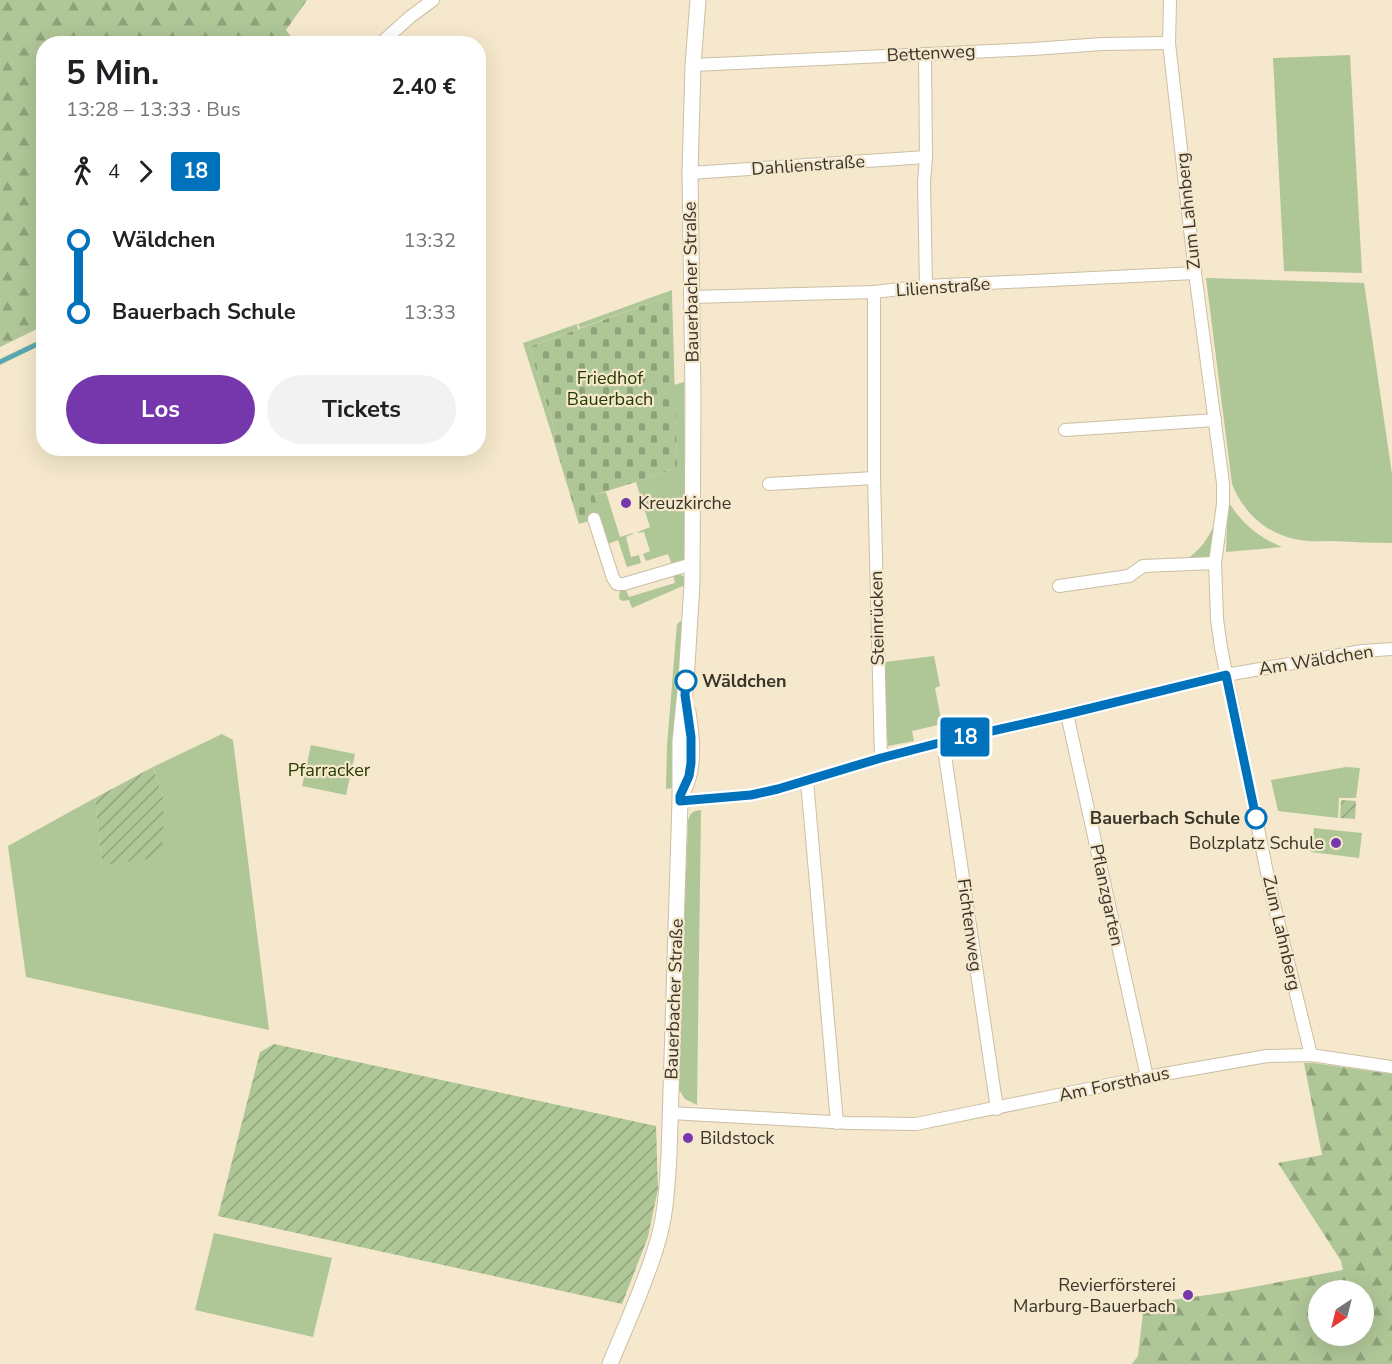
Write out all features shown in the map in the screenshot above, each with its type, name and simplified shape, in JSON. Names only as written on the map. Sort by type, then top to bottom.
[{"type":"street","points":[[389,36],[433,0]]},
{"type":"street","name":"Bauerbacher Straße","points":[[610,1364],[657,1246],[666,1199],[671,1113],[680,742],[685,695],[692,564],[693,396],[690,173],[693,65],[698,0]]},
{"type":"street","name":"Zum Lahnberg","points":[[1170,0],[1169,43],[1195,273],[1223,483],[1215,563],[1217,619],[1226,675],[1271,892],[1311,1055]]},
{"type":"street","name":"Bettenweg","points":[[693,65],[1102,44],[1169,43]]},
{"type":"street","points":[[926,54],[924,182],[926,286]]},
{"type":"street","name":"Dahlienstraße","points":[[690,173],[926,157]]},
{"type":"street","name":"Lilienstraße","points":[[691,297],[874,292],[926,286],[1195,273]]},
{"type":"street","name":"Steinrücken","points":[[874,292],[874,478],[881,758]]},
{"type":"street","points":[[1065,430],[1215,420]]},
{"type":"street","points":[[768,484],[874,478]]},
{"type":"street","points":[[594,519],[613,578],[619,585],[692,564]]},
{"type":"street","points":[[1059,586],[1129,576],[1143,566],[1215,563]]},
{"type":"street","name":"Am Wäldchen","points":[[680,800],[751,795],[943,742],[1226,675],[1362,651],[1392,649]]},
{"type":"street","name":"Pflanzgarten","points":[[1067,714],[1147,1077]]},
{"type":"street","name":"Fichtenweg","points":[[943,742],[997,1108]]},
{"type":"street","points":[[807,781],[837,1123]]},
{"type":"street","name":"Am Forsthaus","points":[[671,1113],[837,1123],[916,1124],[1147,1077],[1267,1056],[1311,1055],[1392,1067]]},
{"type":"green space","points":[[0,0],[307,0],[286,30],[291,36],[36,36],[36,329],[0,347]]},
{"type":"green space","points":[[1350,55],[1362,273],[1284,271],[1273,58]]},
{"type":"green space","points":[[1206,278],[1364,283],[1392,474],[1392,543],[1308,541],[1288,537],[1258,521],[1243,505],[1232,484]]},
{"type":"green space","points":[[672,290],[672,295],[580,328],[578,324]]},
{"type":"green space","name":"Friedhof Bauerbach","points":[[672,295],[677,468],[594,495],[600,518],[579,524],[552,435],[556,433],[529,347]]},
{"type":"green space","points":[[577,324],[578,329],[529,347],[556,433],[552,435],[523,343]]},
{"type":"green space","points":[[36,341],[36,347],[0,365],[0,359]]},
{"type":"green space","points":[[684,382],[686,556],[683,561],[672,565],[668,554],[646,561],[643,554],[650,551],[644,532],[638,532],[650,527],[636,482],[677,468],[674,385]]},
{"type":"green space","points":[[606,492],[620,537],[633,533],[626,537],[631,557],[639,555],[641,563],[627,567],[618,540],[608,544],[593,495]]},
{"type":"green space","points":[[1228,501],[1251,528],[1265,539],[1282,547],[1226,552]]},
{"type":"green space","points":[[1214,525],[1210,558],[1187,559],[1203,544]]},
{"type":"green space","points":[[678,573],[684,577],[685,585],[632,608],[629,600],[619,599],[620,589],[625,588],[629,597],[675,583],[673,574]]},
{"type":"green space","points":[[683,622],[672,788],[666,789],[667,746],[677,624]]},
{"type":"green space","points":[[934,656],[940,686],[935,688],[942,724],[912,731],[914,741],[888,746],[885,662]]},
{"type":"green space","points":[[222,734],[233,740],[269,1030],[26,977],[8,846],[95,798],[102,865],[164,800],[153,767]]},
{"type":"green space","name":"Pfarracker","points":[[311,745],[355,754],[346,795],[302,786]]},
{"type":"green space","points":[[153,767],[164,800],[162,857],[102,865],[95,798]]},
{"type":"green space","points":[[1346,767],[1360,768],[1356,798],[1339,798],[1338,818],[1278,811],[1271,780]]},
{"type":"green space","points":[[1341,800],[1356,801],[1355,819],[1340,818]]},
{"type":"green space","points":[[701,810],[697,1105],[685,1099],[678,1088],[688,821],[692,813]]},
{"type":"green space","name":"Bolzplatz Schule","points":[[1314,828],[1362,833],[1359,858],[1311,852]]},
{"type":"green space","points":[[274,1044],[656,1126],[658,1189],[648,1237],[622,1304],[218,1216],[260,1052]]},
{"type":"green space","points":[[1304,1063],[1392,1074],[1392,1364],[1132,1364],[1138,1356],[1144,1304],[1221,1293],[1343,1270],[1341,1261],[1278,1163],[1322,1155]]},
{"type":"green space","points":[[214,1233],[332,1258],[313,1337],[195,1310]]},
{"type":"waterway","points":[[0,362],[36,345]]},
{"type":"bus line","name":"18","points":[[686,681],[685,695],[691,737],[691,763],[680,801],[751,795],[778,789],[943,742],[1226,675],[1256,818]]},
{"type":"place","name":"Kreuzkirche","points":[[626,503]]},
{"type":"place","name":"Wäldchen","points":[[686,681]]},
{"type":"place","name":"Bauerbach Schule","points":[[1256,818]]},
{"type":"place","name":"Bolzplatz Schule","points":[[1336,843]]},
{"type":"place","name":"Bildstock","points":[[688,1138]]},
{"type":"place","name":"Revierförsterei Marburg-Bauerbach","points":[[1188,1295]]}]
